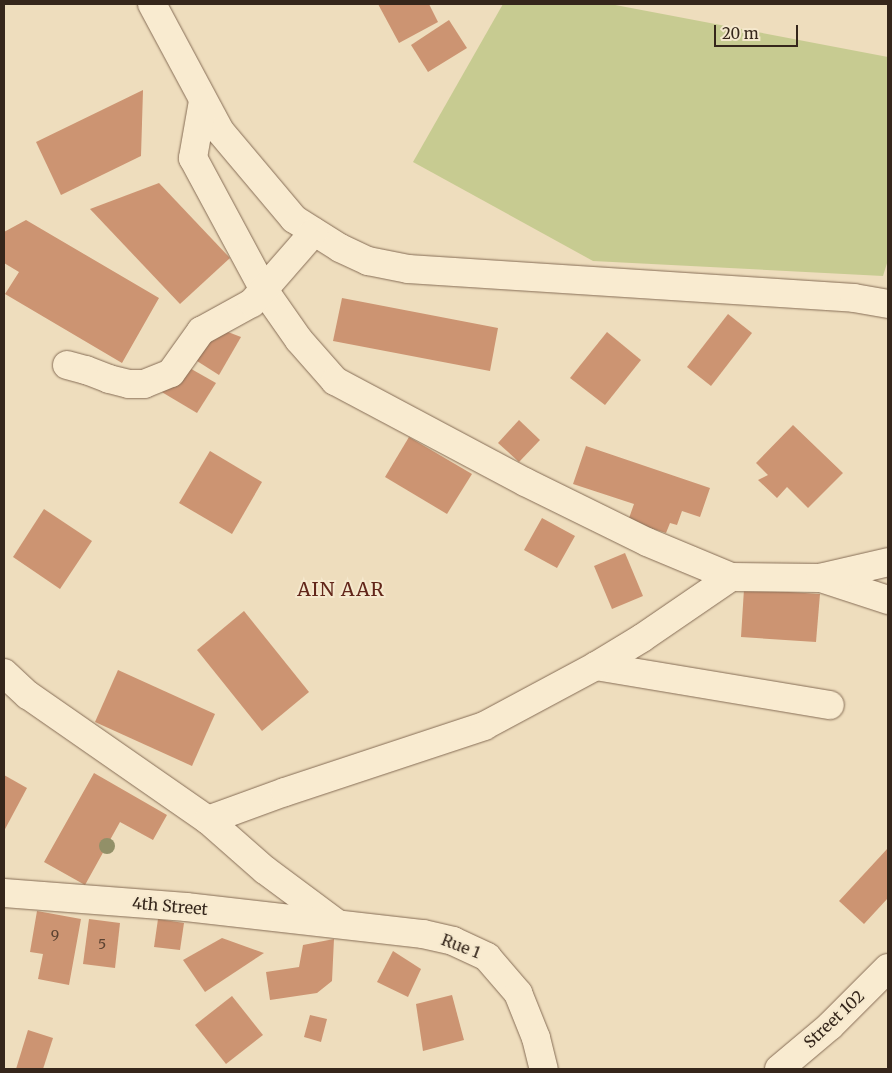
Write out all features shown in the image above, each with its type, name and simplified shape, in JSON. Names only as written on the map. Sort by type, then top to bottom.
[{"type":"street","points":[[152,4],[220,131],[275,197],[294,219],[340,248],[368,261],[408,269],[854,298],[888,304]]},
{"type":"street","points":[[203,101],[193,158],[264,290],[299,340],[335,381],[525,482],[647,542],[731,577],[820,578],[888,562]]},
{"type":"street","points":[[67,365],[86,370],[109,380],[144,384],[171,373],[202,331],[252,303],[314,232]]},
{"type":"street","points":[[208,820],[285,792],[484,726],[596,666],[642,638],[731,577]]},
{"type":"street","points":[[820,578],[888,600]]},
{"type":"street","points":[[596,666],[830,705]]},
{"type":"street","points":[[4,673],[28,695],[208,820],[265,870],[336,923]]},
{"type":"street","name":"4th Street","points":[[4,894],[186,907],[336,923]]},
{"type":"street","name":"Rue 1","points":[[336,923],[423,934],[453,941],[487,957],[518,993],[536,1038],[544,1069]]},
{"type":"street","name":"Street 102","points":[[779,1069],[830,1026],[888,968]]},
{"type":"green space","points":[[503,4],[610,4],[888,57],[888,260],[883,276],[593,261],[413,162]]},
{"type":"building","points":[[378,4],[429,4],[438,22],[399,43]]},
{"type":"building","points":[[449,20],[467,48],[428,72],[411,45]]},
{"type":"building","points":[[143,90],[141,156],[61,195],[36,142]]},
{"type":"building","points":[[159,183],[230,258],[180,304],[90,209]]},
{"type":"building","points":[[26,220],[159,298],[122,363],[5,294],[19,272],[4,263],[4,232]]},
{"type":"building","points":[[342,298],[498,328],[490,371],[333,341]]},
{"type":"building","points":[[728,314],[752,333],[711,386],[687,367]]},
{"type":"building","points":[[215,327],[241,337],[219,375],[197,361]]},
{"type":"building","points":[[607,332],[641,360],[605,405],[570,378]]},
{"type":"building","points":[[186,366],[216,383],[197,413],[160,391]]},
{"type":"building","points":[[519,420],[540,440],[519,462],[498,443]]},
{"type":"building","points":[[793,425],[843,473],[808,508],[787,487],[777,498],[758,480],[768,475],[756,463]]},
{"type":"building","points":[[409,437],[472,474],[447,514],[385,477]]},
{"type":"building","points":[[586,446],[710,488],[700,517],[682,511],[677,525],[670,523],[666,533],[628,521],[634,504],[573,484]]},
{"type":"building","points":[[210,451],[262,482],[232,534],[179,503]]},
{"type":"building","points":[[44,509],[92,541],[60,589],[13,557]]},
{"type":"building","points":[[542,518],[575,536],[557,568],[524,550]]},
{"type":"building","points":[[625,553],[643,596],[612,609],[594,566]]},
{"type":"building","points":[[744,589],[820,594],[816,642],[741,637]]},
{"type":"building","points":[[244,611],[309,692],[262,731],[197,650]]},
{"type":"building","points":[[118,670],[215,714],[192,766],[95,722]]},
{"type":"building","points":[[94,773],[167,815],[153,840],[120,822],[85,885],[44,862]]},
{"type":"building","points":[[4,775],[27,788],[4,831]]},
{"type":"building","points":[[888,848],[888,898],[864,924],[839,901]]},
{"type":"building","points":[[37,911],[81,919],[69,985],[38,979],[43,954],[30,952]]},
{"type":"building","points":[[89,919],[120,923],[115,968],[83,964]]},
{"type":"building","points":[[158,919],[184,923],[180,950],[154,947]]},
{"type":"building","points":[[222,938],[264,953],[205,992],[183,960]]},
{"type":"building","points":[[334,939],[332,981],[317,993],[270,1000],[266,972],[299,967],[303,945]]},
{"type":"building","points":[[393,951],[421,969],[408,997],[377,982]]},
{"type":"building","points":[[452,995],[464,1040],[423,1051],[416,1004]]},
{"type":"building","points":[[232,996],[263,1035],[226,1064],[195,1025]]},
{"type":"building","points":[[310,1015],[327,1019],[321,1042],[304,1037]]},
{"type":"building","points":[[28,1030],[53,1038],[43,1069],[16,1069]]},
{"type":"district","name":"AIN AAR","points":[[341,590]]}]
